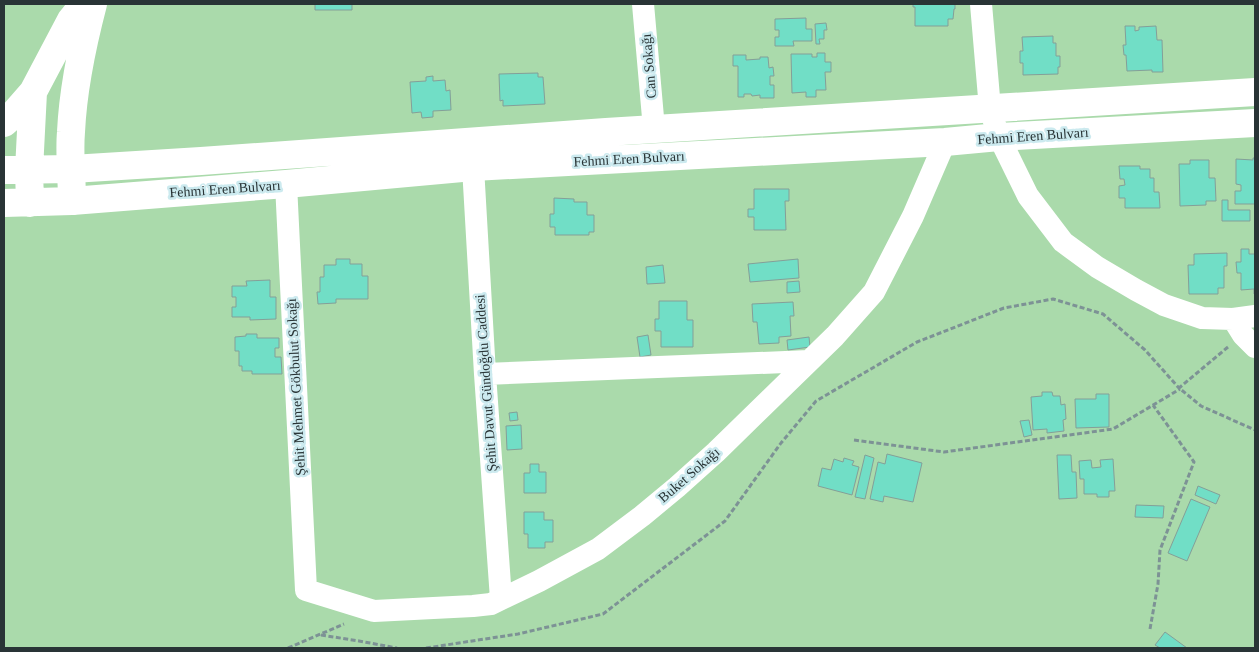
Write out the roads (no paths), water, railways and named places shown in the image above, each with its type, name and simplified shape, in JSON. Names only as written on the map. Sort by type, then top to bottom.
[{"type":"street","points":[[4,124],[33,92],[71,20],[84,4]]},
{"type":"street","points":[[72,201],[70,133],[83,40],[93,4]]},
{"type":"street","name":"Can Sokağı","points":[[644,4],[654,129]]},
{"type":"street","points":[[981,4],[990,109],[1000,137],[1028,196],[1063,242],[1096,266],[1164,305],[1202,318],[1247,329]]},
{"type":"street","points":[[17,203],[16,170],[33,92]]},
{"type":"street","name":"Fehmi Eren Bulvarı","points":[[16,170],[72,168],[654,129],[1255,92]]},
{"type":"street","name":"Fehmi Eren Bulvarı","points":[[17,203],[72,201],[473,167],[945,142],[1000,137],[1255,123]]},
{"type":"street","name":"Buket Sokağı","points":[[306,590],[374,611],[492,604],[598,549],[642,516],[716,452],[834,336],[874,292],[913,216],[945,142]]},
{"type":"street","name":"Şehit Davut Gündoğdu Caddesi","points":[[473,167],[501,599]]},
{"type":"street","name":"Şehit Mehmet Gökbulut Sokağı","points":[[286,184],[306,590]]},
{"type":"street","points":[[485,374],[809,361]]}]
